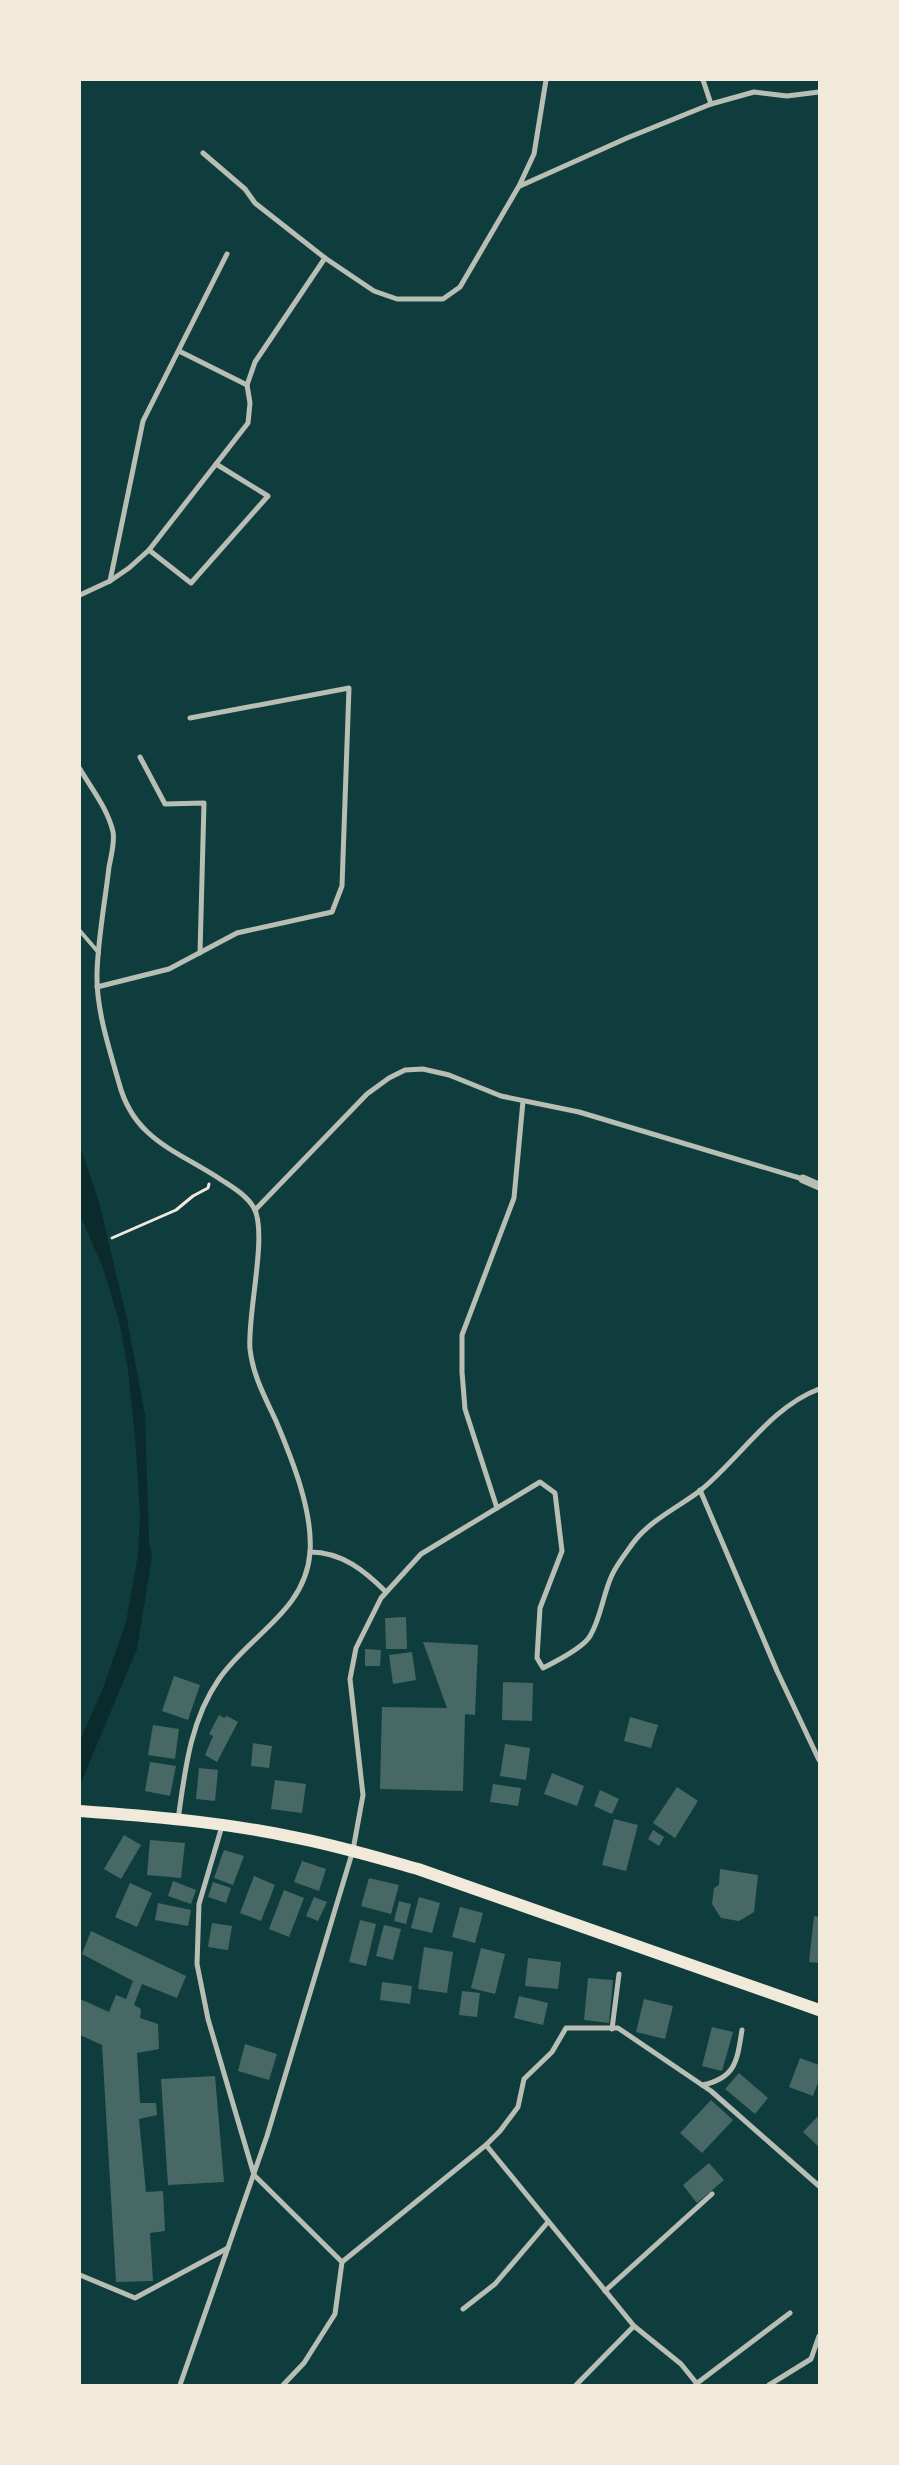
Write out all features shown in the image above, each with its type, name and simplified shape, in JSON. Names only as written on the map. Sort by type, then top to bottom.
[{"type":"highway","points":[[80,1811],[222,1826],[288,1836],[353,1850],[427,1872],[819,2010]]},
{"type":"street","points":[[203,153],[245,189],[255,203],[326,258],[374,291],[397,300],[443,299],[460,287],[519,186],[534,154],[546,80]]},
{"type":"street","points":[[703,80],[712,104]]},
{"type":"street","points":[[519,186],[627,138],[712,104],[754,92],[786,96],[819,92]]},
{"type":"street","points":[[110,581],[143,421],[228,254]]},
{"type":"street","points":[[80,595],[110,581],[129,568],[149,550],[248,423],[250,404],[247,385],[255,362],[326,258]]},
{"type":"street","points":[[179,351],[247,385]]},
{"type":"street","points":[[149,550],[191,583],[268,496],[216,464]]},
{"type":"street","points":[[98,987],[169,969],[237,933],[332,912],[342,886],[349,688],[190,718]]},
{"type":"street","points":[[140,756],[165,804],[204,803],[200,953]]},
{"type":"street","points":[[80,769],[102,806],[113,833],[99,954],[98,987],[99,1002],[119,1085],[125,1103],[134,1118],[146,1132],[163,1146],[213,1174],[249,1200],[255,1210],[259,1221],[250,1348],[256,1380],[276,1424],[307,1510],[310,1552],[308,1570],[291,1603],[283,1614],[237,1656],[218,1681],[198,1720],[189,1745],[178,1820]]},
{"type":"street","points":[[255,1210],[367,1094],[389,1078],[405,1070],[423,1069],[449,1075],[501,1096],[579,1112],[819,1184]]},
{"type":"street","points":[[497,1508],[465,1409],[462,1335],[514,1198],[523,1101]]},
{"type":"street","points":[[180,2385],[254,2175],[353,1850],[363,1795],[350,1679],[356,1648],[381,1598],[421,1554],[540,1482],[555,1493],[562,1551],[540,1608],[537,1658],[544,1668],[559,1660],[590,1637],[612,1574],[634,1542],[648,1528],[700,1490],[728,1466],[780,1412],[809,1393],[819,1389]]},
{"type":"street","points":[[700,1490],[777,1671],[819,1760]]},
{"type":"street","points":[[310,1552],[325,1552],[344,1559],[366,1572],[386,1592]]},
{"type":"street","points":[[222,1826],[199,1904],[197,1964],[208,2019],[254,2175],[342,2262]]},
{"type":"street","points":[[612,2029],[619,1974]]},
{"type":"street","points":[[283,2385],[304,2363],[335,2314],[342,2262],[486,2145],[500,2131],[518,2107],[524,2079],[552,2052],[566,2028],[618,2028],[702,2085],[762,2134],[819,2186]]},
{"type":"street","points":[[702,2085],[723,2078],[732,2069],[737,2058],[742,2030]]},
{"type":"street","points":[[486,2145],[634,2326],[681,2364],[697,2384],[790,2313]]},
{"type":"street","points":[[605,2291],[712,2194]]},
{"type":"street","points":[[464,2309],[495,2284],[548,2222]]},
{"type":"street","points":[[80,2275],[135,2298],[228,2248]]},
{"type":"street","points":[[576,2385],[634,2326]]},
{"type":"street","points":[[769,2385],[811,2359],[819,2336]]},
{"type":"lane","points":[[80,931],[99,954]]},
{"type":"path","points":[[112,1238],[176,1210],[193,1196],[208,1188],[213,1174]]},
{"type":"water","points":[[80,1146],[99,1202],[127,1319],[145,1414],[149,1541],[152,1557],[137,1649],[80,1785],[80,1740],[103,1688],[126,1622],[138,1555],[140,1518],[136,1448],[128,1369],[119,1321],[103,1268],[80,1215]]},
{"type":"building","points":[[406,1617],[407,1649],[386,1649],[385,1618]]},
{"type":"building","points":[[423,1642],[478,1645],[475,1715],[465,1714],[463,1791],[380,1789],[382,1707],[447,1708]]},
{"type":"building","points":[[365,1649],[381,1650],[380,1666],[365,1666]]},
{"type":"building","points":[[412,1652],[416,1680],[393,1684],[389,1655]]},
{"type":"building","points":[[174,1676],[200,1685],[188,1720],[162,1711]]},
{"type":"building","points":[[503,1682],[533,1683],[532,1721],[502,1720]]},
{"type":"building","points":[[219,1715],[224,1718],[227,1716],[238,1722],[217,1762],[205,1755],[213,1736],[209,1734]]},
{"type":"building","points":[[630,1717],[658,1725],[651,1748],[624,1741]]},
{"type":"building","points":[[153,1725],[179,1729],[175,1759],[148,1755]]},
{"type":"building","points":[[253,1743],[272,1746],[269,1768],[251,1766]]},
{"type":"building","points":[[505,1744],[530,1748],[526,1780],[500,1776]]},
{"type":"building","points":[[150,1762],[176,1766],[170,1796],[145,1791]]},
{"type":"building","points":[[199,1768],[218,1770],[215,1801],[196,1799]]},
{"type":"building","points":[[552,1773],[584,1786],[577,1806],[544,1794]]},
{"type":"building","points":[[275,1780],[306,1784],[302,1813],[271,1809]]},
{"type":"building","points":[[493,1784],[521,1788],[518,1806],[490,1802]]},
{"type":"building","points":[[677,1787],[698,1801],[675,1838],[653,1823]]},
{"type":"building","points":[[600,1790],[619,1799],[612,1814],[594,1806]]},
{"type":"building","points":[[614,1819],[638,1825],[626,1871],[602,1865]]},
{"type":"building","points":[[653,1830],[664,1837],[659,1846],[648,1839]]},
{"type":"building","points":[[124,1835],[141,1845],[121,1879],[104,1869]]},
{"type":"building","points":[[150,1840],[185,1843],[181,1878],[147,1875]]},
{"type":"building","points":[[224,1850],[244,1856],[233,1885],[214,1878]]},
{"type":"building","points":[[302,1861],[326,1869],[319,1891],[294,1882]]},
{"type":"building","points":[[720,1869],[758,1875],[754,1912],[739,1921],[721,1918],[712,1904],[714,1888],[719,1885]]},
{"type":"building","points":[[254,1876],[275,1885],[261,1921],[240,1913]]},
{"type":"building","points":[[369,1878],[399,1885],[391,1914],[361,1906]]},
{"type":"building","points":[[173,1881],[196,1890],[191,1904],[168,1896]]},
{"type":"building","points":[[213,1882],[231,1888],[226,1903],[208,1897]]},
{"type":"building","points":[[130,1883],[152,1893],[137,1927],[115,1917]]},
{"type":"building","points":[[284,1890],[304,1898],[289,1937],[269,1929]]},
{"type":"building","points":[[314,1897],[327,1902],[318,1921],[306,1916]]},
{"type":"building","points":[[419,1897],[440,1903],[432,1933],[411,1928]]},
{"type":"building","points":[[399,1901],[411,1904],[406,1924],[394,1921]]},
{"type":"building","points":[[158,1903],[191,1910],[188,1926],[155,1920]]},
{"type":"building","points":[[460,1907],[483,1913],[475,1943],[452,1937]]},
{"type":"building","points":[[814,1916],[819,1917],[819,1963],[809,1962]]},
{"type":"building","points":[[360,1920],[376,1924],[366,1966],[349,1962]]},
{"type":"building","points":[[212,1923],[232,1926],[228,1950],[208,1947]]},
{"type":"building","points":[[384,1925],[401,1929],[393,1960],[376,1956]]},
{"type":"building","points":[[91,1931],[186,1976],[177,1998],[142,1984],[134,2005],[141,2009],[140,2018],[158,2024],[159,2049],[137,2053],[140,2103],[156,2103],[157,2115],[139,2119],[146,2192],[163,2191],[165,2231],[150,2233],[153,2281],[116,2282],[102,2045],[80,2035],[80,1999],[109,2012],[116,1995],[126,1999],[133,1981],[82,1954]]},
{"type":"building","points":[[424,1947],[453,1952],[447,1993],[418,1989]]},
{"type":"building","points":[[481,1948],[505,1954],[495,1994],[471,1988]]},
{"type":"building","points":[[528,1958],[561,1962],[558,1989],[525,1986]]},
{"type":"building","points":[[588,1978],[613,1980],[609,2023],[584,2020]]},
{"type":"building","points":[[382,1982],[412,1986],[410,2004],[380,2000]]},
{"type":"building","points":[[462,1991],[480,1993],[477,2017],[459,2015]]},
{"type":"building","points":[[519,1996],[548,2003],[543,2025],[514,2018]]},
{"type":"building","points":[[644,1999],[673,2006],[665,2039],[636,2032]]},
{"type":"building","points":[[712,2027],[733,2032],[722,2071],[702,2066]]},
{"type":"building","points":[[245,2044],[277,2054],[269,2080],[238,2071]]},
{"type":"building","points":[[800,2058],[819,2065],[819,2080],[813,2096],[789,2087]]},
{"type":"building","points":[[739,2073],[768,2098],[755,2114],[725,2089]]},
{"type":"building","points":[[215,2076],[224,2182],[168,2185],[161,2079]]},
{"type":"building","points":[[711,2100],[733,2120],[702,2153],[680,2133]]},
{"type":"building","points":[[819,2115],[819,2147],[803,2132]]},
{"type":"building","points":[[709,2163],[724,2180],[697,2203],[683,2185]]}]
